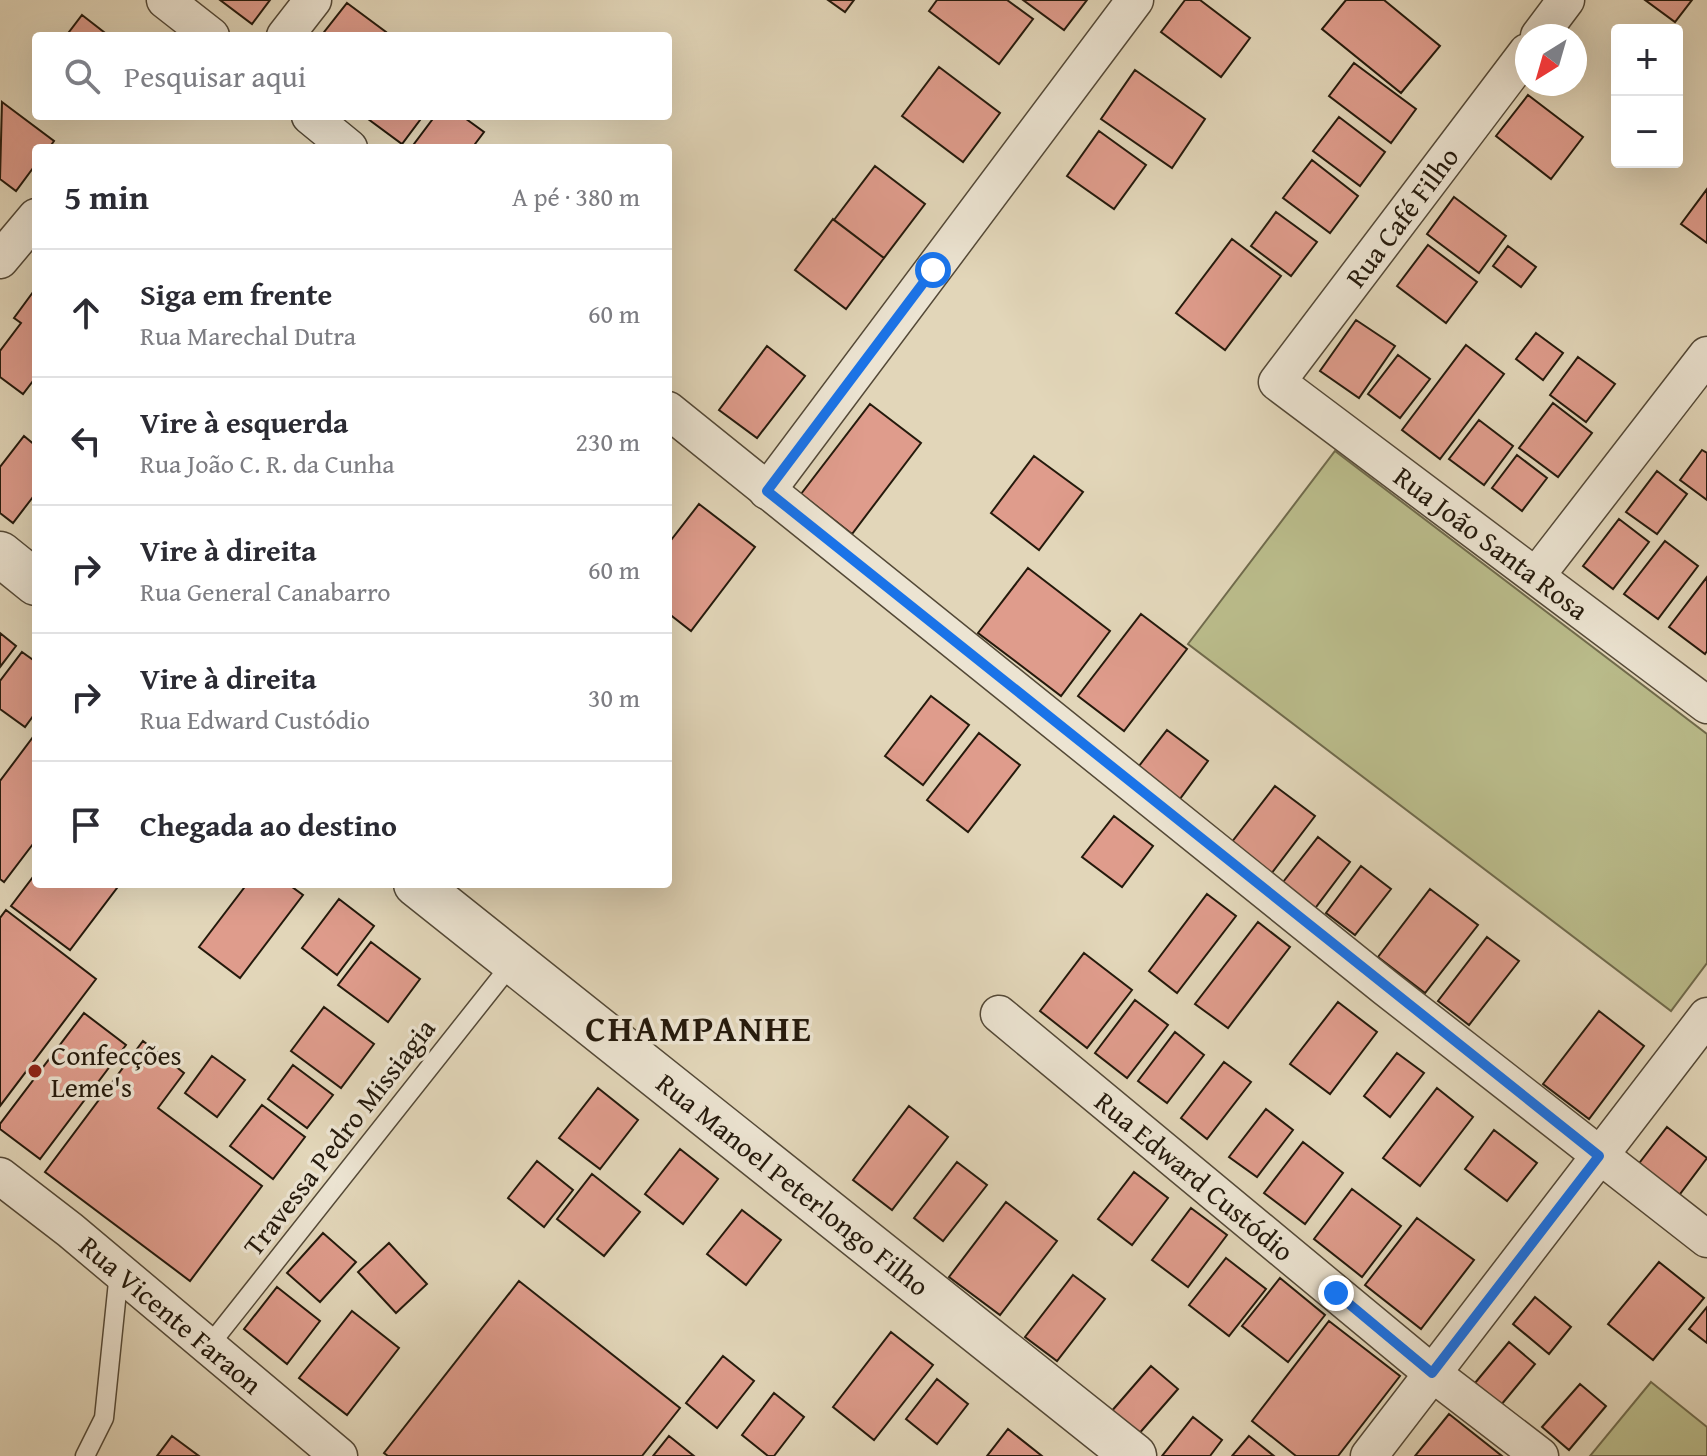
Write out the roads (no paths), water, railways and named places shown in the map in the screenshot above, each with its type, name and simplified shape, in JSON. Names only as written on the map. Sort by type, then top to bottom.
[{"type":"street","points":[[165,0],[206,32]]},
{"type":"street","points":[[288,32],[313,0]]},
{"type":"street","points":[[767,491],[1135,0]]},
{"type":"street","points":[[1548,24],[1566,0]]},
{"type":"street","name":"Rua Café Filho","points":[[1277,382],[1515,68]]},
{"type":"street","points":[[315,120],[344,144]]},
{"type":"street","points":[[0,260],[32,222]]},
{"type":"street","points":[[1536,576],[1707,355]]},
{"type":"street","name":"Rua João Santa Rosa","points":[[1277,382],[1707,705]]},
{"type":"street","points":[[672,413],[1599,1156],[1707,1239]]},
{"type":"street","points":[[0,554],[32,580]]},
{"type":"street","name":"Rua Manoel Peterlongo Filho","points":[[421,888],[1134,1456]]},
{"type":"street","name":"Rua Edward Custódio","points":[[999,1014],[1432,1373],[1540,1456]]},
{"type":"street","points":[[1369,1456],[1707,1016]]},
{"type":"street","name":"Rua Vicente Faraon","points":[[0,1176],[339,1456]]},
{"type":"lane","name":"Travessa Pedro Missiagia","points":[[208,1347],[513,962]]},
{"type":"lane","points":[[85,1456],[104,1418],[119,1272]]},
{"type":"place","name":"Confecções Leme's","points":[[35,1071]]},
{"type":"district","name":"CHAMPANHE","points":[[699,1028]]}]
